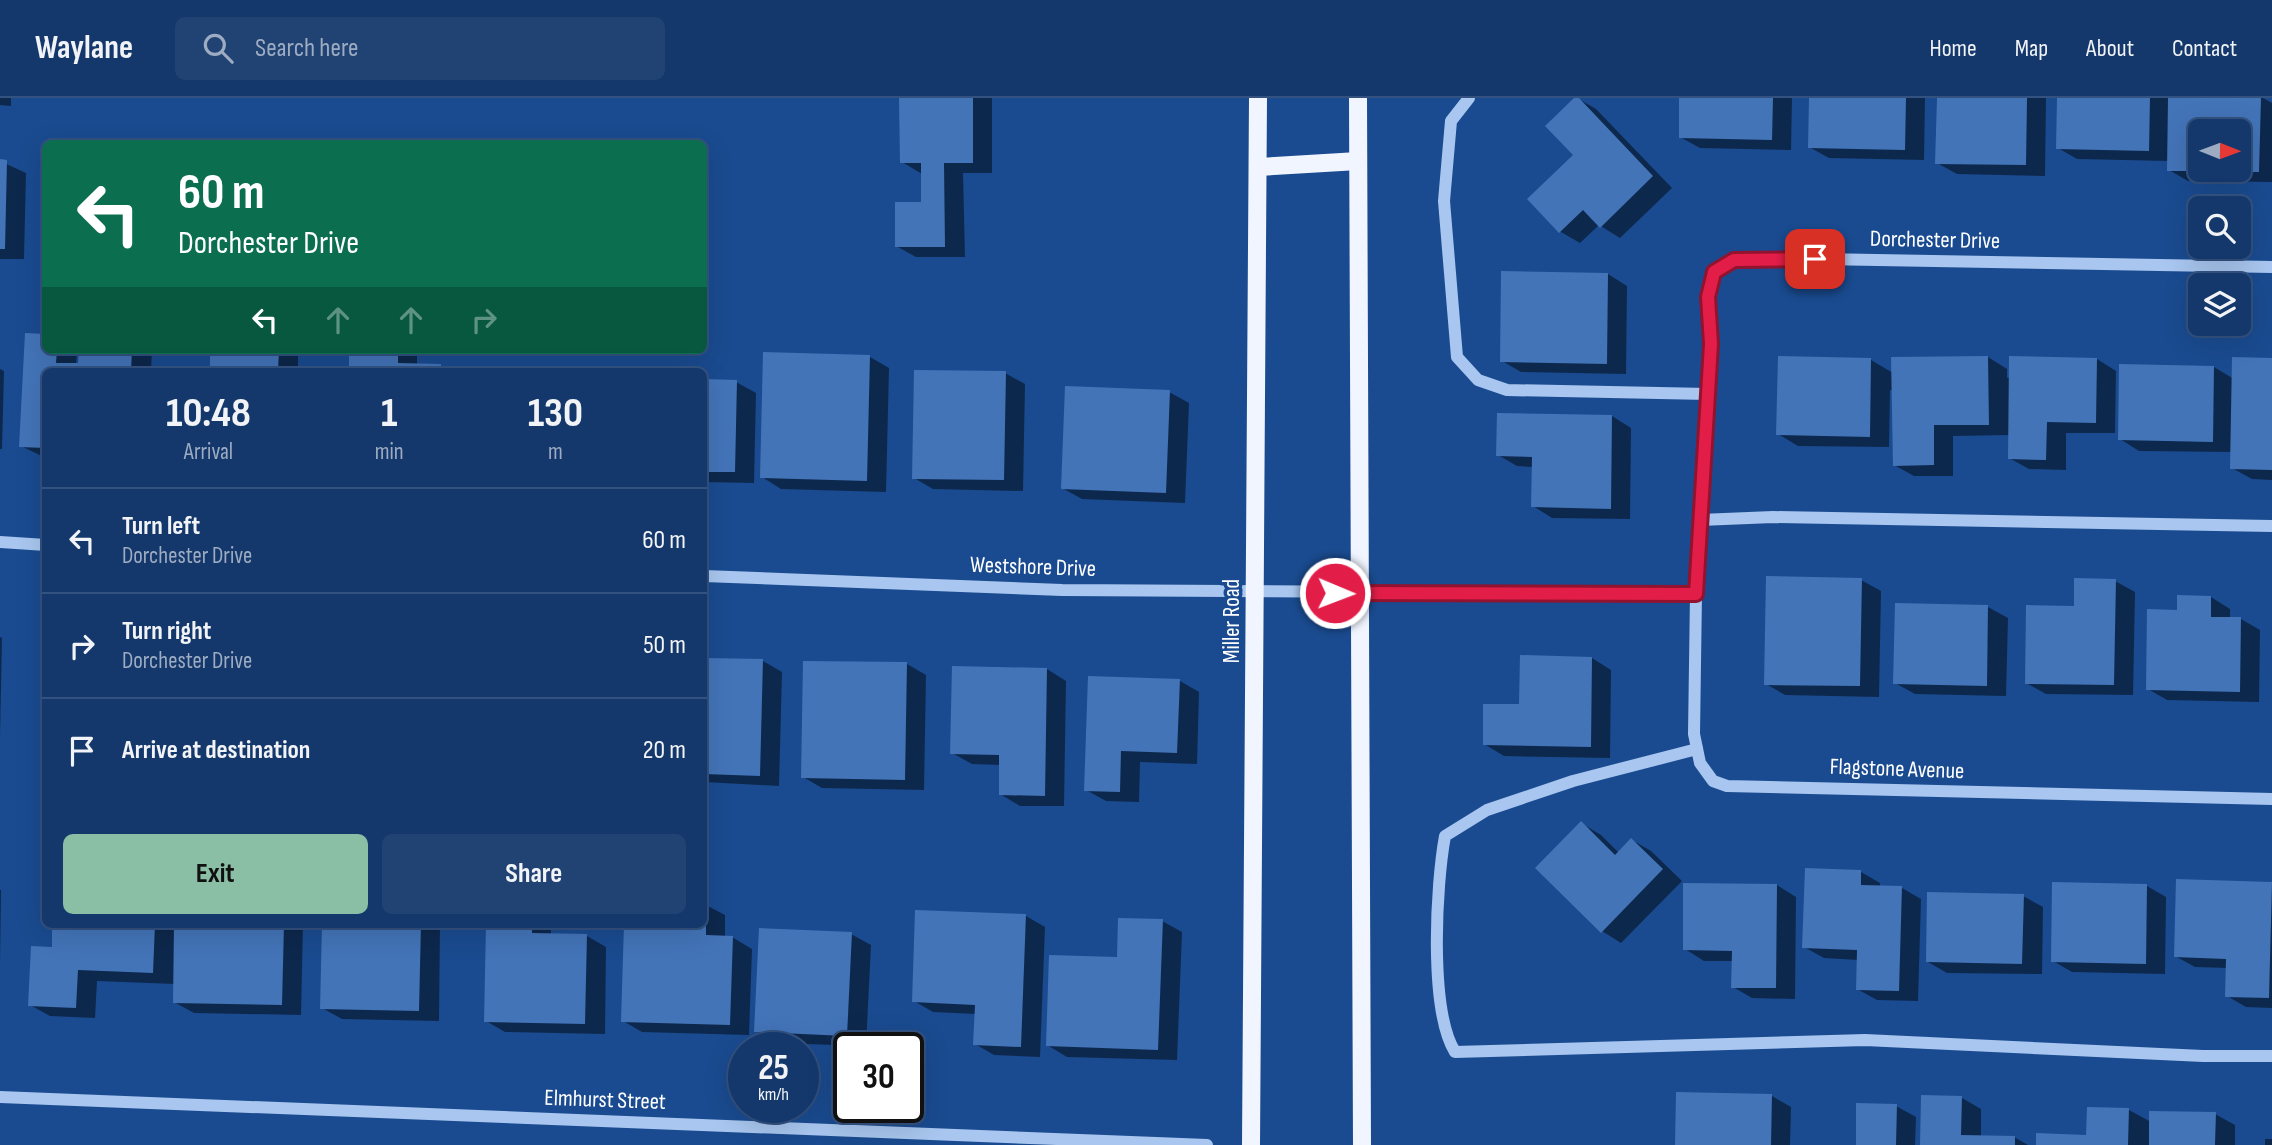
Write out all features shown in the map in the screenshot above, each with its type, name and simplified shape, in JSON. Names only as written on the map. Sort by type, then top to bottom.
[{"type":"main road","name":"Miller Road","points":[[1251,1145],[1257,592],[1258,98]]},
{"type":"main road","points":[[1358,98],[1362,1145]]},
{"type":"main road","points":[[1258,167],[1358,162]]},
{"type":"street","points":[[1469,98],[1451,121],[1444,201],[1457,358],[1478,380],[1507,390],[1708,394]]},
{"type":"street","name":"Dorchester Drive","points":[[1696,594],[1711,344],[1708,297],[1714,272],[1734,260],[1762,258],[2272,267]]},
{"type":"street","points":[[1700,520],[1773,517],[2272,526]]},
{"type":"street","points":[[0,542],[42,545]]},
{"type":"street","name":"Westshore Drive","points":[[707,576],[1062,590],[1361,594]]},
{"type":"street","points":[[1361,594],[1696,594]]},
{"type":"street","name":"Flagstone Avenue","points":[[1696,594],[1694,734],[1700,763],[1713,781],[1727,786],[2272,799]]},
{"type":"street","points":[[1697,749],[1573,781],[1487,810],[1445,835],[1438,876],[1439,970],[1446,1037],[1455,1052],[1865,1041],[2203,1056],[2272,1056]]},
{"type":"street","name":"Elmhurst Street","points":[[0,1097],[1207,1145]]},
{"type":"building","points":[[899,98],[973,98],[973,163],[944,163],[945,247],[895,247],[895,202],[921,202],[921,163],[900,163]]},
{"type":"building","points":[[1574,98],[1579,98],[1653,176],[1600,228],[1583,210],[1559,233],[1527,199],[1573,155],[1545,126]]},
{"type":"building","points":[[1679,98],[1773,98],[1772,140],[1679,138]]},
{"type":"building","points":[[1809,98],[1906,98],[1905,150],[1808,148]]},
{"type":"building","points":[[1937,98],[2027,98],[2026,165],[1935,164]]},
{"type":"building","points":[[2057,98],[2150,98],[2149,151],[2056,149]]},
{"type":"building","points":[[2168,98],[2261,98],[2259,172],[2251,172],[2251,119],[2188,119],[2188,171],[2167,171]]},
{"type":"building","points":[[0,159],[7,160],[5,249],[0,249]]},
{"type":"building","points":[[1501,271],[1608,273],[1607,364],[1500,362]]},
{"type":"building","points":[[25,333],[42,334],[42,354],[57,354],[56,363],[78,363],[79,354],[132,354],[131,368],[42,368],[42,448],[19,447]]},
{"type":"building","points":[[763,352],[870,355],[867,481],[760,478]]},
{"type":"building","points":[[210,354],[279,354],[278,368],[210,368]]},
{"type":"building","points":[[349,354],[398,354],[398,363],[441,364],[441,368],[349,368]]},
{"type":"building","points":[[1778,356],[1871,358],[1870,437],[1776,435]]},
{"type":"building","points":[[1988,356],[1989,425],[1934,425],[1934,465],[1893,466],[1891,357]]},
{"type":"building","points":[[2009,356],[2097,358],[2096,423],[2047,422],[2046,460],[2008,459]]},
{"type":"building","points":[[2232,357],[2272,358],[2272,470],[2230,469]]},
{"type":"building","points":[[2119,364],[2214,366],[2213,442],[2118,440]]},
{"type":"building","points":[[466,366],[567,368],[466,368]]},
{"type":"building","points":[[914,370],[1006,371],[1004,480],[912,479]]},
{"type":"building","points":[[707,379],[737,380],[735,472],[707,472]]},
{"type":"building","points":[[1065,386],[1170,390],[1166,493],[1061,489]]},
{"type":"building","points":[[1497,413],[1612,415],[1611,509],[1531,507],[1532,457],[1496,456]]},
{"type":"building","points":[[1766,576],[1862,578],[1860,686],[1764,685]]},
{"type":"building","points":[[2074,578],[2116,579],[2114,685],[2025,684],[2026,605],[2074,606]]},
{"type":"building","points":[[2177,595],[2211,596],[2211,617],[2241,617],[2240,692],[2146,690],[2147,609],[2177,610]]},
{"type":"building","points":[[1895,603],[1988,605],[1987,686],[1893,684]]},
{"type":"building","points":[[1520,655],[1592,657],[1591,747],[1483,745],[1483,704],[1519,704]]},
{"type":"building","points":[[707,658],[763,659],[760,776],[707,774]]},
{"type":"building","points":[[803,661],[907,662],[905,780],[801,778]]},
{"type":"building","points":[[952,666],[1047,668],[1045,796],[999,795],[999,755],[950,754]]},
{"type":"building","points":[[1088,676],[1180,679],[1177,753],[1121,751],[1120,792],[1084,791]]},
{"type":"building","points":[[1581,821],[1615,855],[1631,838],[1663,869],[1601,933],[1535,868]]},
{"type":"building","points":[[1805,868],[1861,870],[1861,885],[1902,886],[1899,991],[1856,990],[1857,950],[1802,948]]},
{"type":"building","points":[[2176,879],[2272,882],[2269,998],[2225,997],[2226,959],[2174,957]]},
{"type":"building","points":[[2052,882],[2147,884],[2146,964],[2051,962]]},
{"type":"building","points":[[1683,883],[1777,884],[1776,988],[1731,988],[1732,951],[1683,950]]},
{"type":"building","points":[[1927,892],[2024,894],[2022,964],[1926,962]]},
{"type":"building","points":[[915,910],[1026,914],[1021,1047],[973,1045],[975,1005],[912,1002]]},
{"type":"building","points":[[1118,918],[1163,919],[1158,1050],[1046,1046],[1049,955],[1117,957]]},
{"type":"building","points":[[52,928],[155,928],[153,973],[78,970],[76,1008],[28,1006],[31,946],[52,947]]},
{"type":"building","points":[[174,928],[284,928],[282,1005],[173,1003]]},
{"type":"building","points":[[322,928],[421,928],[419,1011],[320,1009]]},
{"type":"building","points":[[486,928],[532,928],[532,933],[587,934],[585,1024],[484,1022]]},
{"type":"building","points":[[624,928],[706,928],[706,935],[733,936],[730,1025],[621,1022]]},
{"type":"building","points":[[759,928],[852,932],[847,1032],[833,1032],[833,1035],[819,1035],[819,1032],[754,1032]]},
{"type":"building","points":[[1676,1092],[1772,1094],[1771,1145],[1675,1145]]},
{"type":"building","points":[[1921,1095],[1962,1096],[1961,1135],[2015,1136],[2015,1145],[1920,1145]]},
{"type":"building","points":[[1856,1103],[1897,1104],[1896,1145],[1856,1145]]},
{"type":"building","points":[[2087,1107],[2129,1108],[2128,1145],[2036,1145],[2036,1133],[2086,1135]]},
{"type":"building","points":[[2149,1111],[2216,1112],[2215,1145],[2149,1145]]},
{"type":"route","points":[[1335,593],[1696,594],[1711,344],[1708,297],[1714,272],[1734,260],[1815,259]]}]
